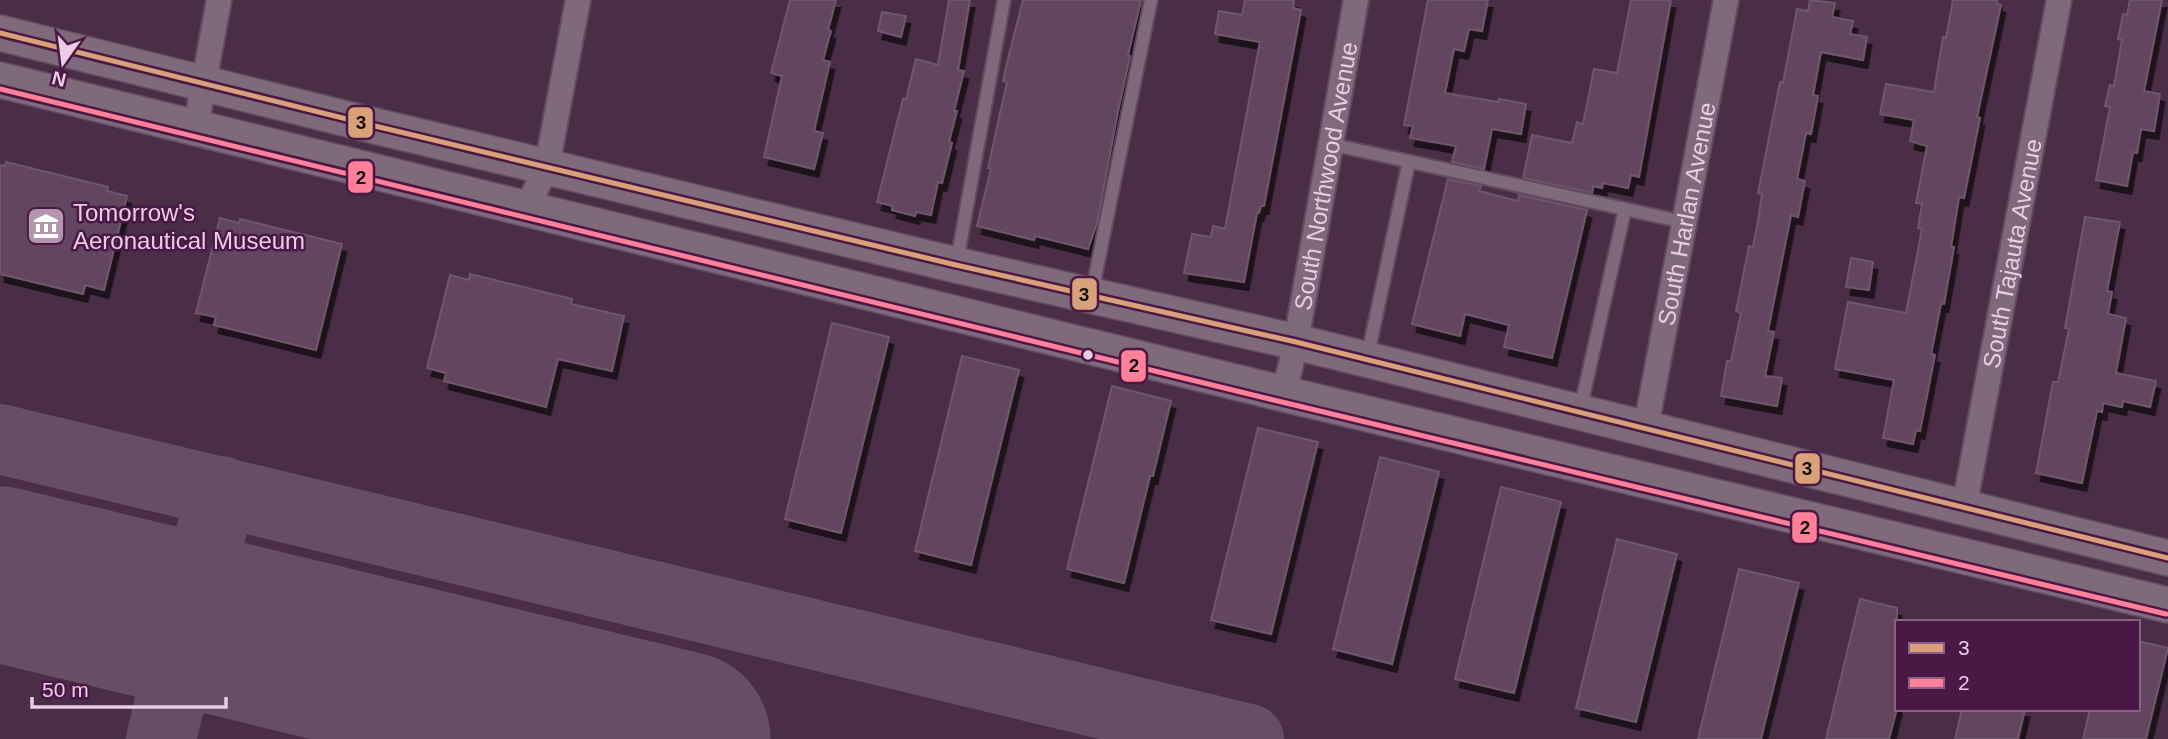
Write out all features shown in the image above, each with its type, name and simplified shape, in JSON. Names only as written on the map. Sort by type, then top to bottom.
[{"type":"main road","points":[[0,33],[203,85],[956,265],[1367,359],[2168,558]]},
{"type":"main road","points":[[0,80],[1284,394],[2168,605]]},
{"type":"street","points":[[196,126],[219,0]]},
{"type":"street","points":[[527,208],[547,166],[578,0]]},
{"type":"street","name":"South Northwood Avenue","points":[[1284,394],[1296,342],[1356,0]]},
{"type":"street","name":"South Harlan Avenue","points":[[1646,427],[1726,0]]},
{"type":"street","name":"South Tajauta Avenue","points":[[1964,508],[2060,0]]},
{"type":"lane","points":[[956,265],[1004,0]]},
{"type":"lane","points":[[1091,296],[1151,0]]},
{"type":"lane","points":[[1331,144],[1684,222]]},
{"type":"lane","points":[[1367,359],[1409,161]]},
{"type":"lane","points":[[1580,411],[1625,209]]},
{"type":"building","points":[[790,0],[836,0],[823,60],[830,62],[814,131],[823,133],[814,169],[764,157],[782,76],[771,73]]},
{"type":"building","points":[[949,0],[970,0],[958,70],[964,71],[954,111],[957,111],[949,142],[952,143],[942,183],[938,182],[931,215],[916,212],[915,216],[892,210],[893,206],[877,202],[916,59],[938,65]]},
{"type":"building","points":[[1023,0],[1141,0],[1128,55],[1130,56],[1097,223],[1088,249],[1035,236],[1034,240],[977,226],[1007,82],[1003,81]]},
{"type":"building","points":[[1245,0],[1294,0],[1293,8],[1301,10],[1264,206],[1261,206],[1257,213],[1244,282],[1184,273],[1192,234],[1211,237],[1213,226],[1225,229],[1260,42],[1215,34],[1219,11],[1242,15]]},
{"type":"building","points":[[1428,0],[1488,0],[1482,31],[1469,29],[1464,51],[1454,49],[1445,93],[1526,104],[1521,134],[1492,129],[1484,169],[1452,162],[1456,146],[1410,138],[1413,126],[1404,125]]},
{"type":"building","points":[[1631,0],[1671,0],[1639,177],[1631,175],[1628,188],[1603,183],[1602,188],[1593,186],[1592,193],[1523,178],[1532,135],[1572,143],[1577,122],[1583,124],[1594,69],[1617,73]]},
{"type":"building","points":[[1810,0],[1835,3],[1832,17],[1853,21],[1850,34],[1867,37],[1863,60],[1821,52],[1813,95],[1818,96],[1811,134],[1806,133],[1797,179],[1805,181],[1798,217],[1791,215],[1768,331],[1774,332],[1765,376],[1782,378],[1777,406],[1721,396],[1727,361],[1731,361],[1741,313],[1736,311],[1749,246],[1753,247],[1758,221],[1762,194],[1758,193],[1780,82],[1783,83],[1797,9],[1808,11]]},
{"type":"building","points":[[1953,0],[1997,0],[1997,4],[2001,5],[1977,117],[1980,118],[1964,198],[1959,197],[1951,247],[1954,247],[1944,304],[1941,304],[1931,354],[1935,355],[1920,431],[1916,430],[1913,444],[1883,438],[1894,380],[1835,369],[1848,302],[1906,313],[1922,229],[1918,228],[1922,204],[1916,203],[1927,146],[1910,141],[1914,120],[1880,114],[1886,84],[1934,92],[1943,37],[1946,38]]},
{"type":"building","points":[[2130,0],[2162,0],[2144,91],[2160,94],[2154,131],[2141,129],[2137,153],[2133,152],[2127,186],[2096,180],[2110,107],[2105,106],[2110,85],[2114,86],[2122,40],[2118,39],[2123,14],[2127,15]]},
{"type":"building","points":[[882,12],[906,16],[901,37],[878,31]]},
{"type":"building","points":[[6,162],[108,187],[107,191],[127,196],[104,290],[85,285],[83,294],[0,274],[0,165],[5,166]]},
{"type":"building","points":[[1448,179],[1481,186],[1479,191],[1518,201],[1519,195],[1587,210],[1552,358],[1504,347],[1509,325],[1465,314],[1460,336],[1412,324]]},
{"type":"building","points":[[2085,217],[2120,222],[2107,291],[2112,292],[2108,314],[2126,318],[2116,373],[2156,381],[2150,407],[2123,401],[2122,407],[2103,403],[2102,412],[2097,411],[2082,483],[2036,473],[2053,382],[2058,382],[2069,329],[2065,328]]},
{"type":"building","points":[[220,218],[239,223],[240,219],[342,244],[316,350],[214,325],[216,317],[196,313]]},
{"type":"building","points":[[1851,258],[1873,262],[1869,290],[1846,287]]},
{"type":"building","points":[[470,274],[572,299],[571,304],[624,316],[612,371],[558,359],[546,407],[444,381],[446,373],[427,368],[450,275],[469,280]]},
{"type":"building","points":[[832,323],[889,337],[841,533],[785,519]]},
{"type":"building","points":[[962,356],[1019,370],[971,565],[915,551]]},
{"type":"building","points":[[1112,386],[1171,401],[1124,583],[1067,569]]},
{"type":"building","points":[[1258,428],[1318,442],[1271,634],[1211,620]]},
{"type":"building","points":[[1380,457],[1439,472],[1392,664],[1333,649]]},
{"type":"building","points":[[1501,487],[1561,502],[1514,693],[1455,679]]},
{"type":"building","points":[[1617,539],[1677,554],[1636,722],[1576,708]]},
{"type":"building","points":[[1739,569],[1799,583],[1761,739],[1698,739]]},
{"type":"building","points":[[1860,599],[1897,608],[1896,711],[1889,739],[1826,739]]},
{"type":"building","points":[[2140,641],[2168,648],[2146,739],[2083,739],[2090,711],[2140,711]]},
{"type":"building","points":[[1962,711],[2025,711],[2018,739],[1955,739]]},
{"type":"taxiway","points":[[0,439],[1249,739]]},
{"type":"taxiway","points":[[161,739],[221,491]]},
{"type":"runway","points":[[0,574],[683,739]]},
{"type":"transit line","name":"3","points":[[0,33],[956,265],[1296,342],[2168,558]]},
{"type":"transit line","name":"2","points":[[0,89],[1282,402],[2166,614]]},
{"type":"place","name":"Tomorrow's Aeronautical Museum","points":[[46,226]]}]
